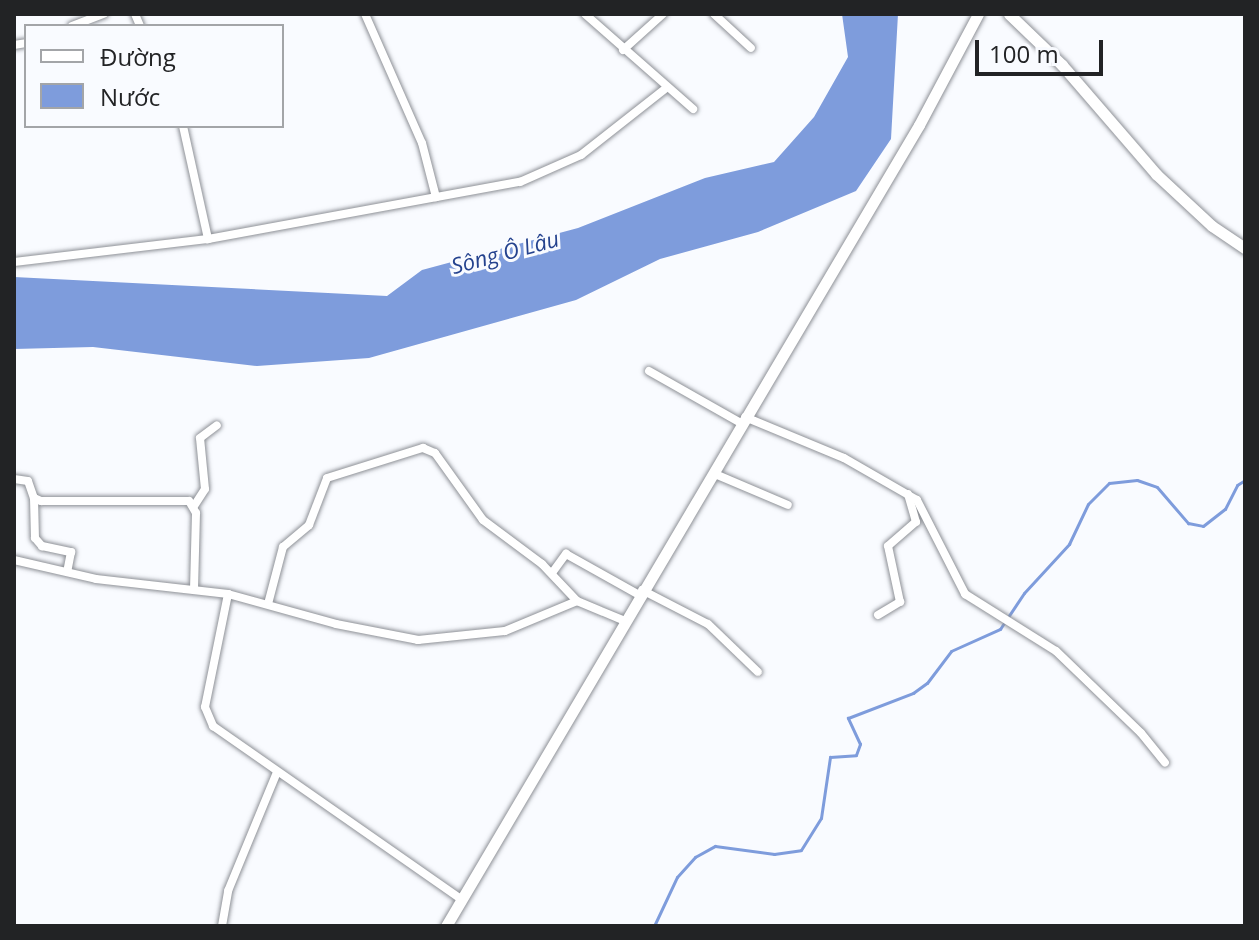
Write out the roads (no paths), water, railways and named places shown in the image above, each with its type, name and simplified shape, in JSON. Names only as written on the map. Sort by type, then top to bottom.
[{"type":"main road","points":[[446,926],[640,592],[715,474],[743,420],[919,125],[978,14]]},
{"type":"main road","points":[[1009,14],[1062,65],[1156,174],[1212,226],[1245,248]]},
{"type":"street","points":[[77,24],[104,14]]},
{"type":"street","points":[[365,14],[414,124],[436,197]]},
{"type":"street","points":[[585,14],[665,89],[693,109]]},
{"type":"street","points":[[623,50],[663,14]]},
{"type":"street","points":[[714,14],[751,48]]},
{"type":"street","points":[[14,262],[208,239],[520,182],[564,165],[665,89]]},
{"type":"street","points":[[183,128],[208,239]]},
{"type":"street","points":[[649,371],[743,420],[907,492],[928,515],[940,552],[965,594],[1056,651],[1141,733],[1165,763]]},
{"type":"street","points":[[194,590],[194,506],[205,489],[200,438],[217,425]]},
{"type":"street","points":[[268,604],[283,547],[309,525],[327,478],[423,448],[435,453],[483,520],[552,573],[577,601],[625,621]]},
{"type":"street","points":[[715,474],[788,505]]},
{"type":"street","points":[[14,479],[28,481],[34,498],[35,538],[42,546],[71,552],[67,572]]},
{"type":"street","points":[[878,615],[900,602],[888,546],[916,522],[907,492]]},
{"type":"street","points":[[34,498],[172,497],[194,506]]},
{"type":"street","points":[[552,573],[566,554],[708,624],[758,672]]},
{"type":"street","points":[[14,560],[67,572],[228,594],[336,624],[428,640],[505,631],[577,601]]},
{"type":"street","points":[[228,594],[212,658],[206,713],[227,739],[462,900]]},
{"type":"street","points":[[222,926],[228,891],[277,772]]},
{"type":"water","name":"Sông Ô Lâu","points":[[842,14],[898,14],[891,139],[856,191],[758,232],[660,259],[576,300],[369,358],[257,366],[93,347],[14,349],[14,277],[387,296],[422,270],[578,228],[705,178],[774,162],[814,117],[848,57]]},
{"type":"waterway","points":[[654,926],[677,877],[695,857],[715,846],[774,854],[801,850],[821,818],[830,757],[856,755],[860,744],[848,718],[913,693],[927,683],[951,651],[1000,629],[1024,593],[1069,544],[1088,504],[1109,483],[1137,480],[1157,487],[1188,523],[1203,526],[1225,509],[1237,485],[1245,480]]}]
